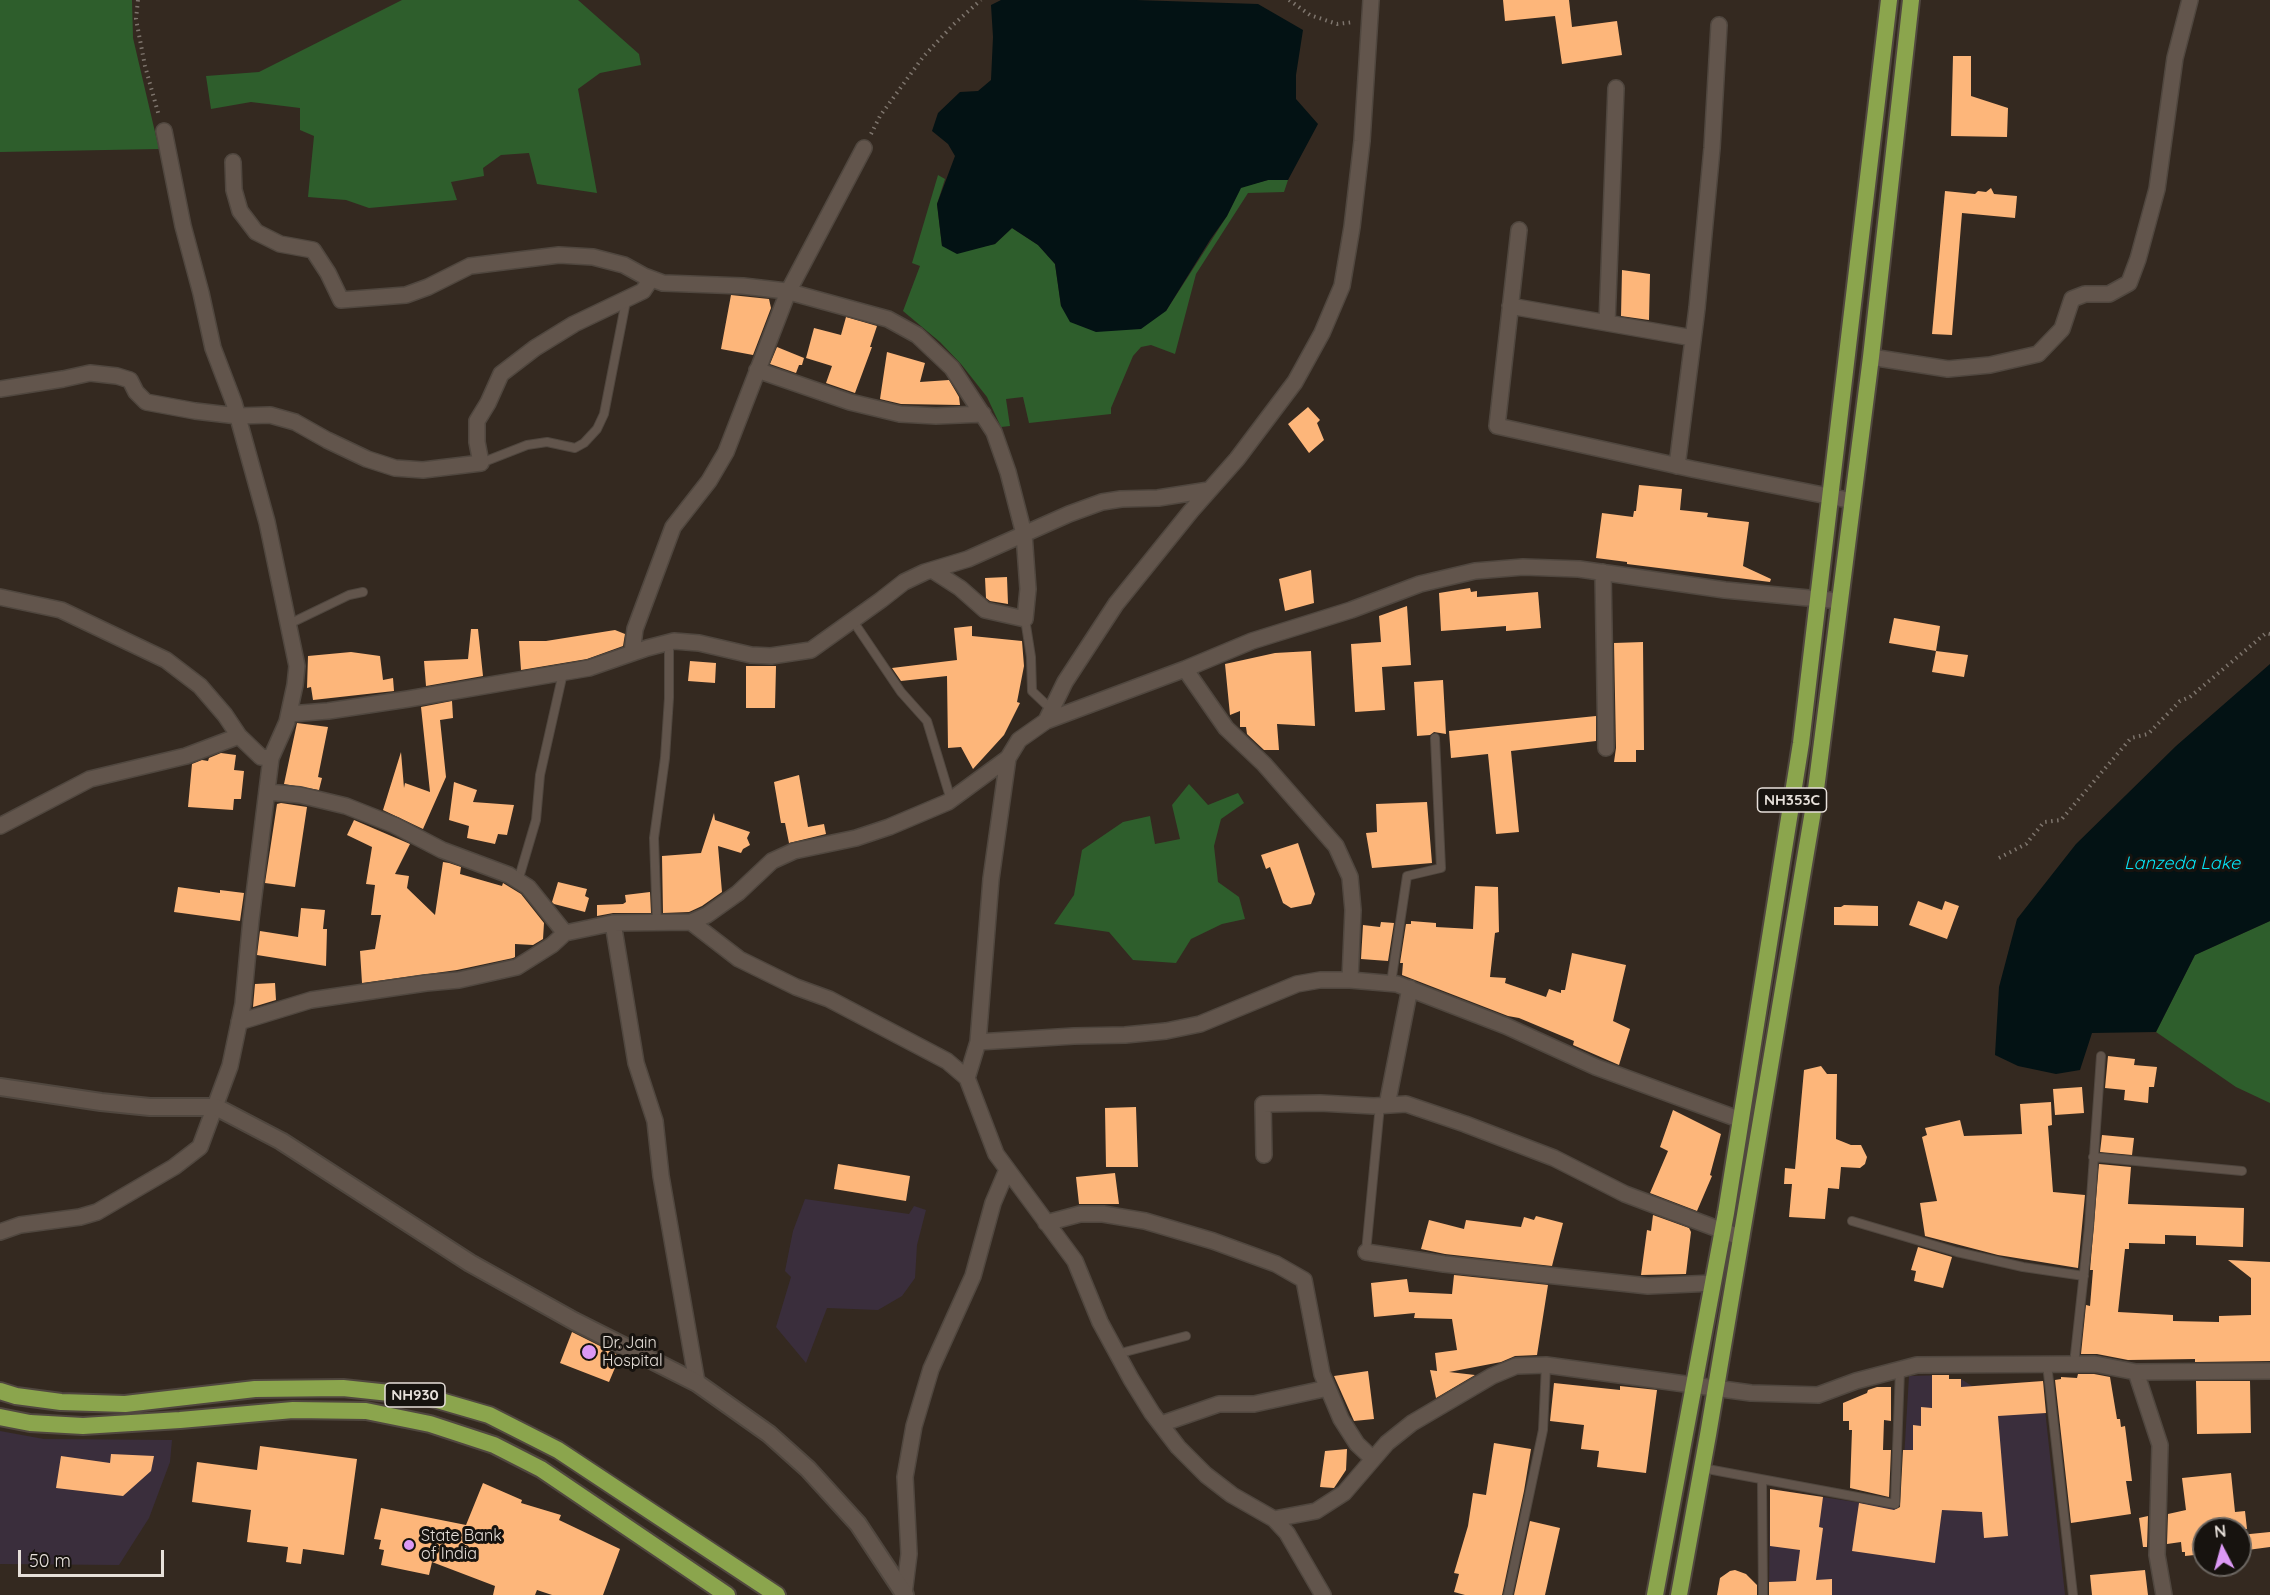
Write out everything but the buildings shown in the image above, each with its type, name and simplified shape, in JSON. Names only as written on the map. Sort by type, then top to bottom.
[{"type":"highway","name":"NH353C","points":[[1655,1595],[1723,1230],[1801,742],[1889,0]]},
{"type":"highway","name":"NH353C","points":[[1679,1595],[1742,1238],[1814,805],[1871,357],[1911,0]]},
{"type":"highway","name":"NH930","points":[[0,1391],[16,1396],[61,1402],[125,1404],[255,1389],[343,1388],[428,1397],[489,1415],[558,1450],[777,1595]]},
{"type":"highway","name":"NH930","points":[[0,1417],[30,1423],[83,1426],[293,1410],[366,1410],[430,1424],[494,1445],[542,1469],[728,1595]]},
{"type":"street","points":[[1049,716],[1065,682],[1116,604],[1237,459],[1295,382],[1322,333],[1342,286],[1362,141],[1371,0]]},
{"type":"street","points":[[1871,357],[1948,369],[1990,365],[2038,354],[2062,329],[2072,299],[2085,294],[2109,294],[2129,283],[2157,189],[2175,58],[2190,0]]},
{"type":"street","points":[[1677,466],[1713,148],[1719,25]]},
{"type":"street","points":[[1606,323],[1616,88]]},
{"type":"street","points":[[0,1232],[20,1226],[80,1217],[97,1212],[174,1167],[200,1147],[230,1066],[243,1004],[271,758],[289,714],[295,685],[297,666],[267,522],[238,416],[213,348],[183,226],[164,131]]},
{"type":"street","points":[[632,653],[635,628],[673,527],[709,481],[726,452],[788,292],[864,148]]},
{"type":"street","points":[[233,162],[234,190],[240,211],[256,232],[280,244],[313,250],[342,300],[406,295],[470,266],[559,255],[593,257],[624,265],[663,283],[743,286],[788,292],[888,319],[917,335],[952,368],[994,432],[1005,462],[1024,534],[1028,589],[1025,619],[985,610],[960,588],[932,570]]},
{"type":"street","points":[[1519,230],[1497,426],[1677,466],[1853,501]]},
{"type":"street","points":[[0,389],[90,373],[117,376],[130,380],[136,392],[146,402],[238,416],[270,415],[295,423],[367,459],[395,468],[423,470],[481,463],[477,442],[477,421],[501,374],[535,348],[574,324],[643,291],[651,279]]},
{"type":"street","points":[[1510,306],[1693,338]]},
{"type":"street","points":[[757,370],[850,402],[900,414],[936,416],[983,414]]},
{"type":"street","points":[[289,714],[328,711],[563,673],[589,668],[669,643],[699,643],[751,655],[771,656],[811,650],[904,582],[932,570],[968,559],[1102,502],[1158,498],[1209,490]]},
{"type":"street","points":[[239,1022],[310,1000],[459,980],[517,967],[565,933],[613,923],[691,922],[707,915],[738,893],[772,861],[794,851],[856,838],[889,827],[951,800],[1008,758],[1019,740],[1049,716],[1185,669],[1252,641],[1351,610],[1420,584],[1475,571],[1523,567],[1603,572],[1725,590],[1840,601]]},
{"type":"street","points":[[1603,572],[1606,748]]},
{"type":"street","points":[[0,597],[61,610],[166,660],[200,686],[225,715],[239,736],[261,757],[271,758]]},
{"type":"street","points":[[1185,669],[1226,728],[1271,772],[1336,846],[1350,876],[1353,910],[1350,980]]},
{"type":"street","points":[[0,826],[90,779],[186,756],[239,736]]},
{"type":"street","points":[[967,1078],[978,1042],[991,879],[1008,758]]},
{"type":"street","points":[[268,792],[300,795],[346,806],[394,825],[442,850],[509,875],[528,887],[565,933]]},
{"type":"street","points":[[691,922],[739,959],[796,987],[839,1004],[947,1061],[967,1078],[996,1154],[1075,1261],[1100,1322],[1131,1379],[1161,1424],[1178,1447],[1206,1475],[1232,1495],[1275,1519],[1287,1533],[1323,1595]]},
{"type":"street","points":[[613,923],[636,1064],[655,1121],[661,1176],[697,1383]]},
{"type":"street","points":[[978,1042],[1166,1031],[1200,1024],[1297,984],[1320,980],[1391,983],[1410,988],[1506,1026],[1596,1066],[1741,1120]]},
{"type":"street","points":[[1383,1105],[1410,988]]},
{"type":"street","points":[[0,1087],[150,1107],[216,1107],[281,1141],[470,1263],[697,1383],[769,1434],[808,1469],[858,1524],[905,1594]]},
{"type":"street","points":[[1264,1155],[1263,1104],[1406,1104],[1554,1158],[1625,1194],[1742,1238]]},
{"type":"street","points":[[905,1594],[909,1554],[905,1477],[914,1426],[931,1369],[973,1276],[993,1203],[1007,1170]]},
{"type":"street","points":[[1047,1223],[1080,1214],[1103,1214],[1145,1221],[1213,1241],[1276,1264],[1304,1280],[1322,1374],[1341,1419],[1356,1444],[1373,1459]]},
{"type":"street","points":[[1366,1252],[1444,1264],[1648,1286],[1713,1283]]},
{"type":"street","points":[[1275,1519],[1316,1511],[1344,1493],[1387,1443],[1412,1423],[1492,1376],[1516,1366],[1546,1365],[1751,1393],[1818,1395],[1856,1381],[1917,1365],[2095,1364],[2136,1372],[2270,1371]]},
{"type":"street","points":[[2136,1372],[2160,1445],[2157,1555],[2164,1595]]},
{"type":"street","points":[[1161,1424],[1219,1404],[1254,1404],[1328,1388]]},
{"type":"lane","points":[[481,463],[527,446],[548,442],[575,448],[584,443],[597,429],[604,414],[626,299]]},
{"type":"lane","points":[[289,624],[349,595],[363,592]]},
{"type":"lane","points":[[1025,619],[1032,691],[1049,716]]},
{"type":"lane","points":[[853,621],[900,692],[927,721],[951,800]]},
{"type":"lane","points":[[657,923],[654,838],[665,758],[669,698],[669,643]]},
{"type":"lane","points":[[518,881],[536,820],[540,775],[563,673]]},
{"type":"lane","points":[[1391,983],[1407,876],[1441,868],[1435,738]]},
{"type":"lane","points":[[2074,1364],[2084,1276],[2101,1056]]},
{"type":"lane","points":[[1366,1252],[1383,1105]]},
{"type":"lane","points":[[2093,1157],[2242,1171]]},
{"type":"lane","points":[[1852,1221],[1957,1252],[2023,1267],[2084,1276]]},
{"type":"lane","points":[[1117,1354],[1186,1336]]},
{"type":"lane","points":[[2048,1364],[2073,1595]]},
{"type":"lane","points":[[1508,1595],[1543,1430],[1546,1365]]},
{"type":"lane","points":[[1702,1468],[1895,1504],[1900,1370]]},
{"type":"lane","points":[[1762,1481],[1763,1595]]},
{"type":"path","points":[[138,0],[136,19],[145,66],[164,131]]},
{"type":"path","points":[[864,148],[880,116],[923,57],[981,0]]},
{"type":"path","points":[[1289,0],[1310,15],[1337,24],[1368,19]]},
{"type":"path","points":[[1999,858],[2026,844],[2044,822],[2061,820],[2131,738],[2148,734],[2180,701],[2190,697],[2266,633],[2270,634]]},
{"type":"shaded area","points":[[805,1199],[909,1214],[914,1206],[926,1210],[917,1245],[915,1278],[902,1296],[878,1310],[827,1308],[806,1363],[776,1327],[791,1277],[785,1271],[793,1231]]},
{"type":"shaded area","points":[[1949,1375],[1949,1379],[1961,1379],[1972,1386],[2042,1382],[2065,1595],[1769,1595],[1770,1489],[1901,1509],[1909,1376]]},
{"type":"shaded area","points":[[0,1431],[44,1439],[172,1440],[170,1462],[149,1518],[119,1565],[0,1564]]},
{"type":"green space","points":[[0,0],[132,0],[133,38],[159,149],[0,152]]},
{"type":"green space","points":[[402,0],[578,0],[639,54],[641,65],[600,73],[578,89],[597,193],[537,184],[529,153],[501,155],[483,168],[484,176],[451,182],[457,200],[369,208],[346,200],[308,197],[314,136],[300,130],[300,108],[251,102],[211,109],[206,76],[259,72]]},
{"type":"green space","points":[[938,175],[945,179],[937,204],[942,246],[980,247],[995,244],[1012,228],[1038,245],[1055,264],[1061,306],[1166,311],[1227,216],[1241,187],[1268,180],[1288,180],[1284,192],[1248,193],[1196,274],[1175,354],[1151,345],[1141,347],[1133,356],[1111,408],[1111,414],[1029,423],[1023,397],[1006,399],[1010,426],[1001,427],[987,397],[961,364],[940,342],[903,311],[920,266],[912,263]]},
{"type":"green space","points":[[1189,784],[1208,805],[1238,793],[1244,803],[1221,819],[1214,846],[1218,882],[1239,897],[1245,919],[1222,924],[1191,939],[1176,963],[1133,960],[1109,932],[1054,924],[1074,895],[1082,850],[1123,822],[1150,816],[1155,844],[1180,839],[1172,805]]},
{"type":"green space","points":[[2270,921],[2270,1103],[2236,1087],[2156,1032],[2195,955]]},
{"type":"water","points":[[1001,0],[1136,0],[1258,4],[1303,30],[1296,75],[1296,99],[1318,124],[1288,180],[1268,180],[1241,188],[1227,216],[1166,311],[1141,329],[1096,332],[1070,322],[1061,306],[1055,264],[1038,245],[1012,228],[995,244],[957,254],[942,246],[937,204],[955,156],[948,144],[932,131],[938,113],[960,92],[978,91],[991,80],[993,37],[991,5]]},
{"type":"water","name":"Lanzeda Lake","points":[[2270,664],[2270,921],[2195,955],[2156,1032],[2092,1033],[2080,1070],[2056,1074],[2018,1066],[1995,1055],[1999,987],[2017,919],[2076,844],[2176,746]]},
{"type":"place","name":"Dr. Jain Hospital","points":[[589,1352]]},
{"type":"place","name":"State Bank of India","points":[[409,1545]]}]
